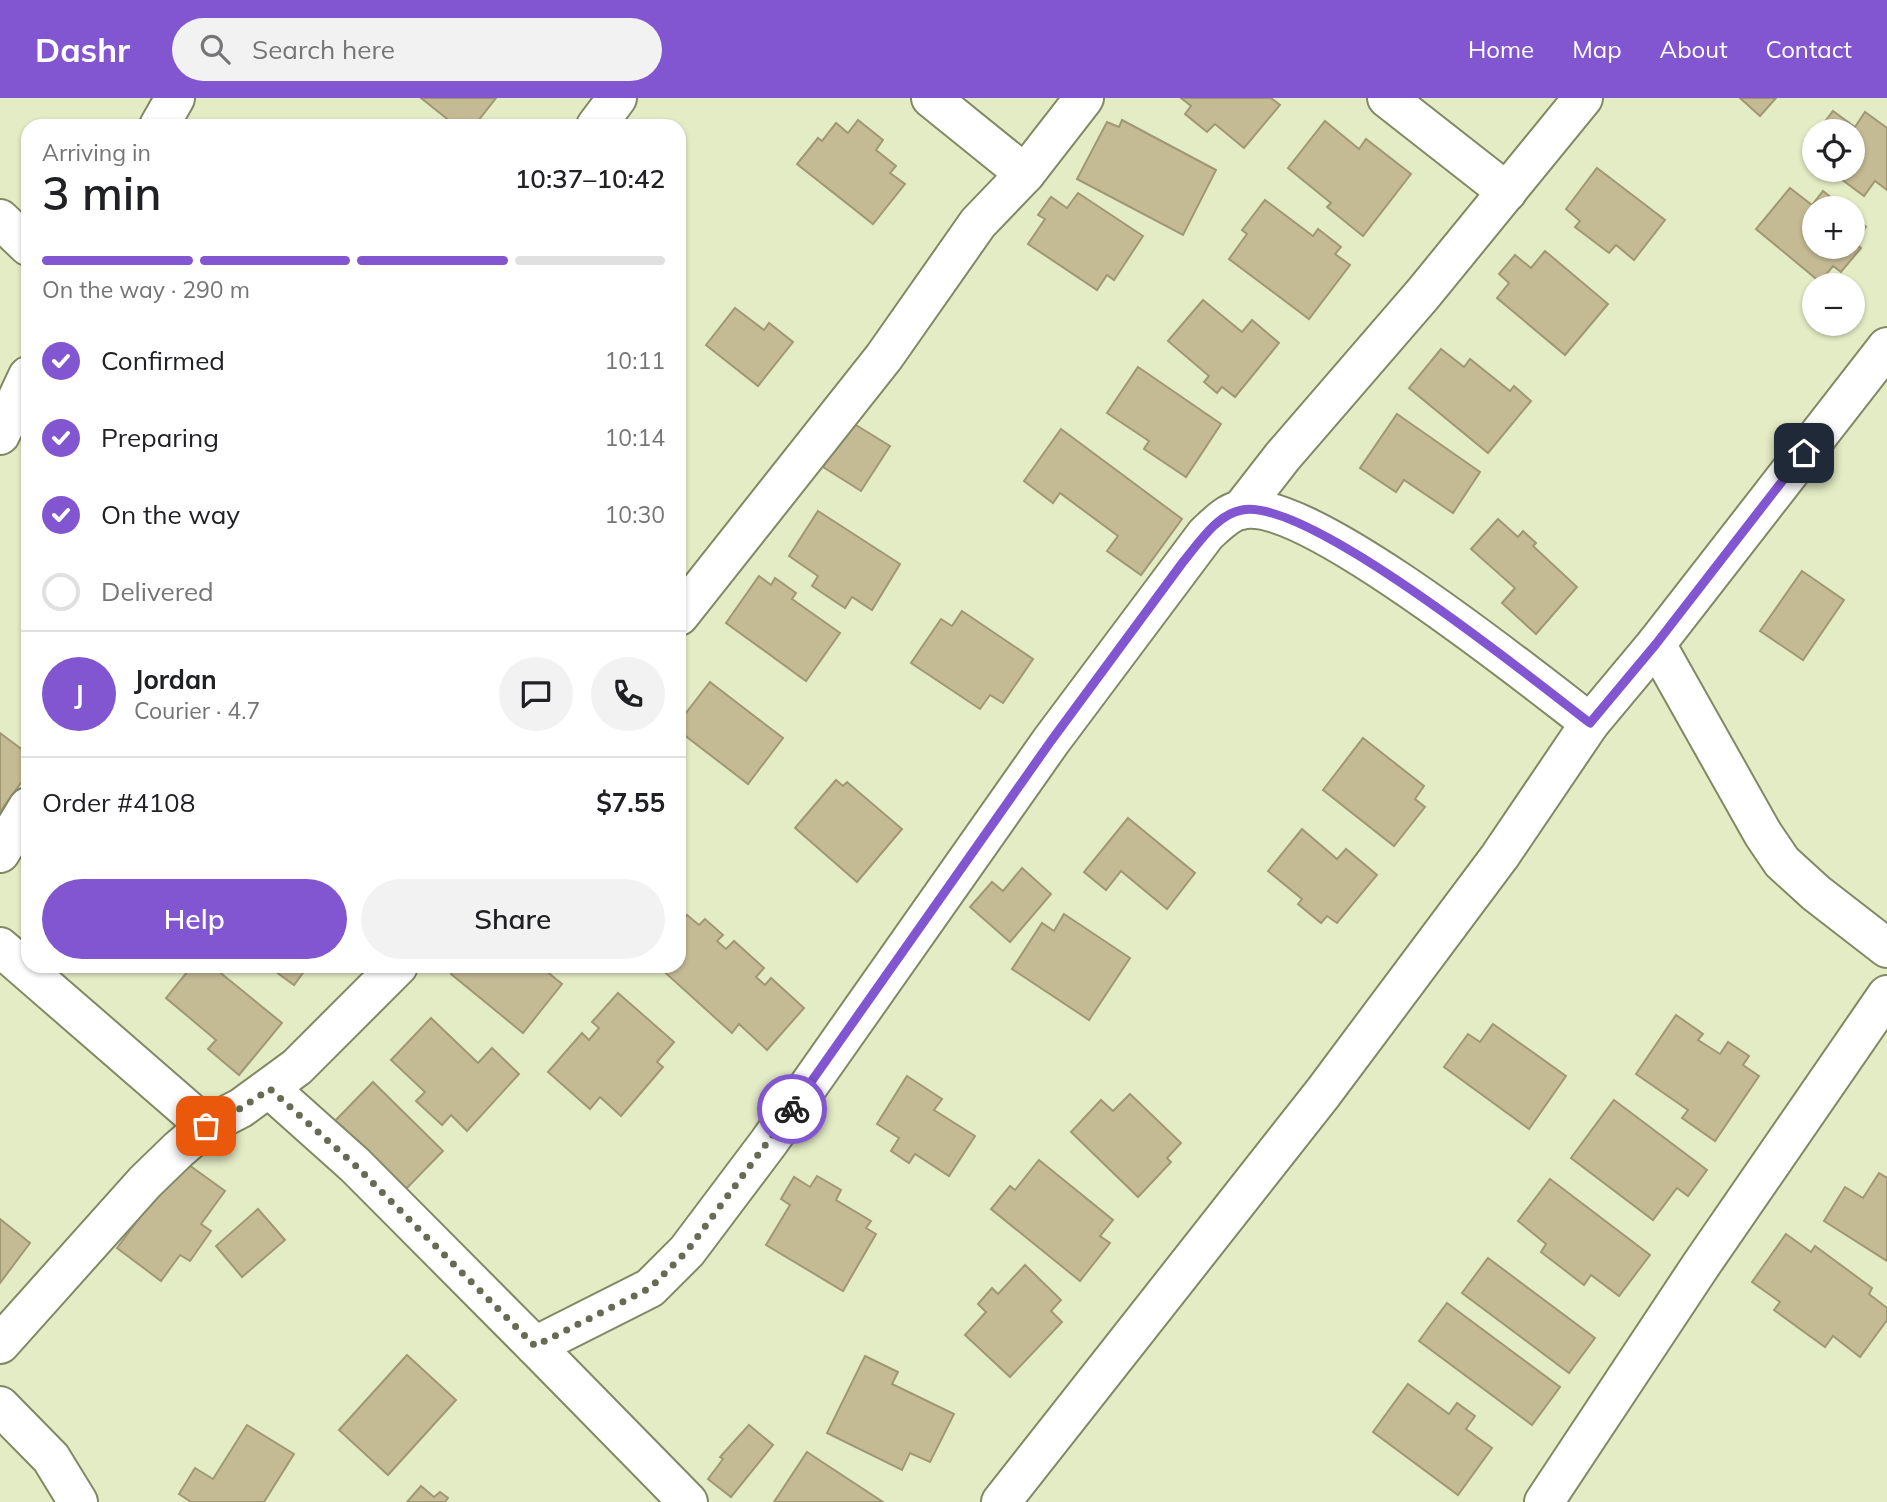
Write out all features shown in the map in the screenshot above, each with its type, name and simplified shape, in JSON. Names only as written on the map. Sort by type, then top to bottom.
[{"type":"street","points":[[163,119],[175,98]]},
{"type":"street","points":[[601,119],[617,98]]},
{"type":"street","points":[[930,98],[1026,174]]},
{"type":"street","points":[[686,607],[884,357],[978,223],[1026,174],[1084,98]]},
{"type":"street","points":[[1387,98],[1507,192]]},
{"type":"street","points":[[1241,510],[1283,456],[1423,294],[1583,98]]},
{"type":"street","points":[[0,219],[21,239]]},
{"type":"street","points":[[1001,1502],[1323,1093],[1500,856],[1590,723],[1656,644],[1887,347]]},
{"type":"street","points":[[0,435],[21,391]]},
{"type":"street","points":[[535,1346],[650,1288],[687,1251],[769,1142],[1044,752],[1183,562],[1206,534],[1228,515],[1254,509],[1286,518],[1366,560],[1492,648],[1590,723]]},
{"type":"street","points":[[1656,644],[1763,834],[1782,862],[1816,894],[1887,948]]},
{"type":"street","points":[[0,853],[21,818]]},
{"type":"street","points":[[0,947],[21,965]]},
{"type":"street","points":[[30,973],[206,1126]]},
{"type":"street","points":[[0,1344],[145,1182],[206,1126],[241,1108],[297,1068],[391,973]]},
{"type":"street","points":[[1544,1502],[1709,1254],[1887,995]]},
{"type":"street","points":[[270,1089],[355,1165],[688,1502]]},
{"type":"street","points":[[0,1406],[51,1458],[78,1502]]},
{"type":"building","points":[[421,98],[496,98],[480,119],[447,119]]},
{"type":"building","points":[[1181,98],[1271,98],[1280,105],[1244,148],[1215,124],[1207,132],[1185,114],[1191,106]]},
{"type":"building","points":[[1740,98],[1776,98],[1760,116]]},
{"type":"building","points":[[1833,111],[1844,119],[1827,119]]},
{"type":"building","points":[[1865,112],[1887,128],[1887,190],[1875,181],[1864,196],[1845,182],[1865,182],[1865,119],[1860,119]]},
{"type":"building","points":[[858,120],[883,140],[876,150],[896,166],[890,173],[905,184],[873,224],[797,164],[818,138],[822,141],[836,123],[848,133]]},
{"type":"building","points":[[1122,120],[1216,170],[1183,235],[1077,179],[1107,122],[1119,127]]},
{"type":"building","points":[[1325,121],[1359,149],[1366,139],[1411,174],[1363,236],[1327,207],[1331,203],[1288,168]]},
{"type":"building","points":[[1597,168],[1665,220],[1634,260],[1616,245],[1609,253],[1575,227],[1580,221],[1566,209]]},
{"type":"building","points":[[1790,188],[1802,197],[1802,259],[1852,259],[1841,272],[1833,266],[1827,273],[1809,273],[1756,229]]},
{"type":"building","points":[[1078,193],[1143,236],[1114,280],[1107,275],[1097,290],[1028,244],[1045,219],[1038,215],[1051,197],[1067,208]]},
{"type":"building","points":[[1265,200],[1313,236],[1318,229],[1341,247],[1335,254],[1350,265],[1309,319],[1229,259],[1247,234],[1242,230]]},
{"type":"building","points":[[1545,251],[1608,304],[1565,355],[1497,298],[1509,283],[1499,274],[1515,255],[1531,268]]},
{"type":"building","points":[[1203,300],[1242,332],[1252,320],[1279,343],[1235,397],[1222,387],[1217,393],[1204,382],[1209,376],[1168,341]]},
{"type":"building","points":[[735,308],[764,330],[769,323],[793,342],[758,386],[706,345]]},
{"type":"building","points":[[1441,349],[1464,367],[1470,359],[1510,391],[1514,386],[1531,401],[1488,453],[1409,388]]},
{"type":"building","points":[[1138,367],[1221,424],[1186,477],[1144,449],[1149,441],[1107,413]]},
{"type":"building","points":[[1397,414],[1480,472],[1453,513],[1404,480],[1396,492],[1360,468]]},
{"type":"building","points":[[851,422],[890,446],[861,491],[823,467]]},
{"type":"building","points":[[1061,429],[1182,519],[1141,575],[1107,551],[1118,536],[1060,493],[1053,503],[1024,481]]},
{"type":"building","points":[[818,511],[900,564],[872,610],[852,597],[845,608],[812,586],[818,576],[789,556]]},
{"type":"building","points":[[1498,519],[1518,537],[1523,531],[1536,543],[1533,546],[1577,587],[1536,634],[1502,603],[1515,588],[1471,549]]},
{"type":"building","points":[[1802,571],[1844,600],[1803,660],[1760,631]]},
{"type":"building","points":[[759,576],[771,585],[775,578],[796,593],[792,599],[840,633],[806,681],[726,623]]},
{"type":"building","points":[[962,611],[1033,659],[1003,703],[990,695],[980,709],[911,663],[941,619],[952,626]]},
{"type":"building","points":[[710,682],[783,738],[748,784],[686,736],[686,713]]},
{"type":"building","points":[[0,733],[21,749],[21,783],[0,812]]},
{"type":"building","points":[[1363,738],[1424,786],[1415,799],[1425,807],[1394,846],[1323,790]]},
{"type":"building","points":[[836,780],[843,786],[847,782],[902,829],[857,882],[795,828]]},
{"type":"building","points":[[1128,818],[1195,873],[1167,909],[1121,871],[1106,890],[1084,872]]},
{"type":"building","points":[[1302,829],[1337,859],[1346,849],[1377,875],[1337,923],[1327,916],[1321,923],[1298,904],[1302,899],[1268,871]]},
{"type":"building","points":[[1022,868],[1051,894],[1010,942],[970,907],[992,882],[1003,891]]},
{"type":"building","points":[[1064,914],[1130,958],[1089,1020],[1012,969],[1042,923],[1054,931]]},
{"type":"building","points":[[686,916],[699,925],[705,919],[723,935],[717,941],[726,949],[734,941],[764,968],[756,977],[765,985],[771,978],[804,1008],[767,1050],[739,1024],[732,1033],[666,973],[686,973]]},
{"type":"building","points":[[186,973],[221,973],[282,1023],[239,1075],[208,1049],[216,1040],[166,998]]},
{"type":"building","points":[[278,973],[303,973],[294,985]]},
{"type":"building","points":[[549,973],[562,984],[523,1033],[451,974]]},
{"type":"building","points":[[618,993],[674,1042],[657,1062],[663,1067],[621,1116],[600,1097],[590,1109],[548,1072],[582,1033],[589,1040],[599,1028],[592,1022]]},
{"type":"building","points":[[1676,1015],[1703,1034],[1698,1040],[1720,1054],[1728,1042],[1749,1056],[1743,1065],[1759,1076],[1715,1141],[1682,1118],[1688,1110],[1636,1074]]},
{"type":"building","points":[[431,1018],[478,1063],[492,1048],[519,1074],[467,1131],[451,1115],[442,1125],[416,1101],[425,1092],[391,1060]]},
{"type":"building","points":[[1493,1024],[1566,1076],[1529,1129],[1444,1067],[1468,1034],[1480,1042]]},
{"type":"building","points":[[907,1076],[942,1099],[934,1110],[975,1136],[949,1176],[915,1154],[909,1163],[891,1151],[899,1138],[877,1124]]},
{"type":"building","points":[[373,1082],[443,1151],[405,1190],[328,1128]]},
{"type":"building","points":[[1130,1094],[1181,1143],[1167,1158],[1171,1162],[1138,1197],[1071,1132],[1101,1100],[1113,1111]]},
{"type":"building","points":[[1614,1100],[1707,1170],[1688,1196],[1677,1188],[1653,1220],[1571,1158]]},
{"type":"building","points":[[182,1160],[225,1191],[201,1224],[211,1231],[190,1261],[180,1255],[161,1281],[117,1248],[138,1220],[129,1214]]},
{"type":"building","points":[[1039,1160],[1113,1220],[1100,1236],[1110,1243],[1080,1281],[991,1209],[1010,1186],[1015,1190]]},
{"type":"building","points":[[1879,1173],[1887,1178],[1887,1261],[1824,1221],[1845,1187],[1863,1198]]},
{"type":"building","points":[[817,1176],[841,1190],[836,1200],[871,1221],[866,1228],[876,1234],[843,1291],[766,1245],[790,1205],[781,1199],[794,1177],[810,1187]]},
{"type":"building","points":[[1550,1179],[1650,1255],[1619,1296],[1591,1275],[1584,1285],[1541,1252],[1546,1244],[1518,1221]]},
{"type":"building","points":[[258,1209],[285,1240],[242,1277],[216,1246]]},
{"type":"building","points":[[0,1219],[30,1243],[0,1283]]},
{"type":"building","points":[[1786,1234],[1811,1252],[1815,1246],[1872,1288],[1869,1294],[1887,1308],[1887,1320],[1860,1357],[1833,1336],[1825,1347],[1774,1310],[1780,1302],[1752,1282]]},
{"type":"building","points":[[1488,1258],[1595,1338],[1569,1373],[1462,1293]]},
{"type":"building","points":[[1025,1265],[1061,1300],[1051,1311],[1062,1322],[1010,1377],[965,1335],[986,1312],[978,1304],[992,1288],[998,1294]]},
{"type":"building","points":[[1447,1303],[1560,1387],[1532,1425],[1419,1341]]},
{"type":"building","points":[[407,1355],[456,1400],[388,1475],[339,1430]]},
{"type":"building","points":[[865,1356],[898,1372],[892,1384],[954,1414],[930,1462],[910,1453],[902,1470],[827,1433]]},
{"type":"building","points":[[1408,1384],[1449,1414],[1457,1403],[1475,1416],[1466,1429],[1492,1448],[1458,1495],[1373,1432]]},
{"type":"building","points":[[247,1425],[294,1454],[264,1502],[191,1502],[179,1494],[195,1468],[213,1479]]},
{"type":"building","points":[[749,1425],[773,1445],[731,1497],[708,1479],[723,1459],[720,1457]]},
{"type":"building","points":[[807,1452],[883,1502],[774,1502]]},
{"type":"building","points":[[421,1486],[434,1497],[440,1492],[448,1498],[445,1502],[407,1502]]},
{"type":"way so far","points":[[206,1126],[270,1089],[355,1165],[535,1346],[632,1298],[650,1288],[666,1274],[687,1251],[792,1109]]},
{"type":"route","points":[[792,1109],[1051,741],[1183,562],[1206,534],[1228,515],[1254,509],[1268,512],[1318,533],[1366,560],[1492,648],[1590,723],[1656,644],[1804,453]]}]
